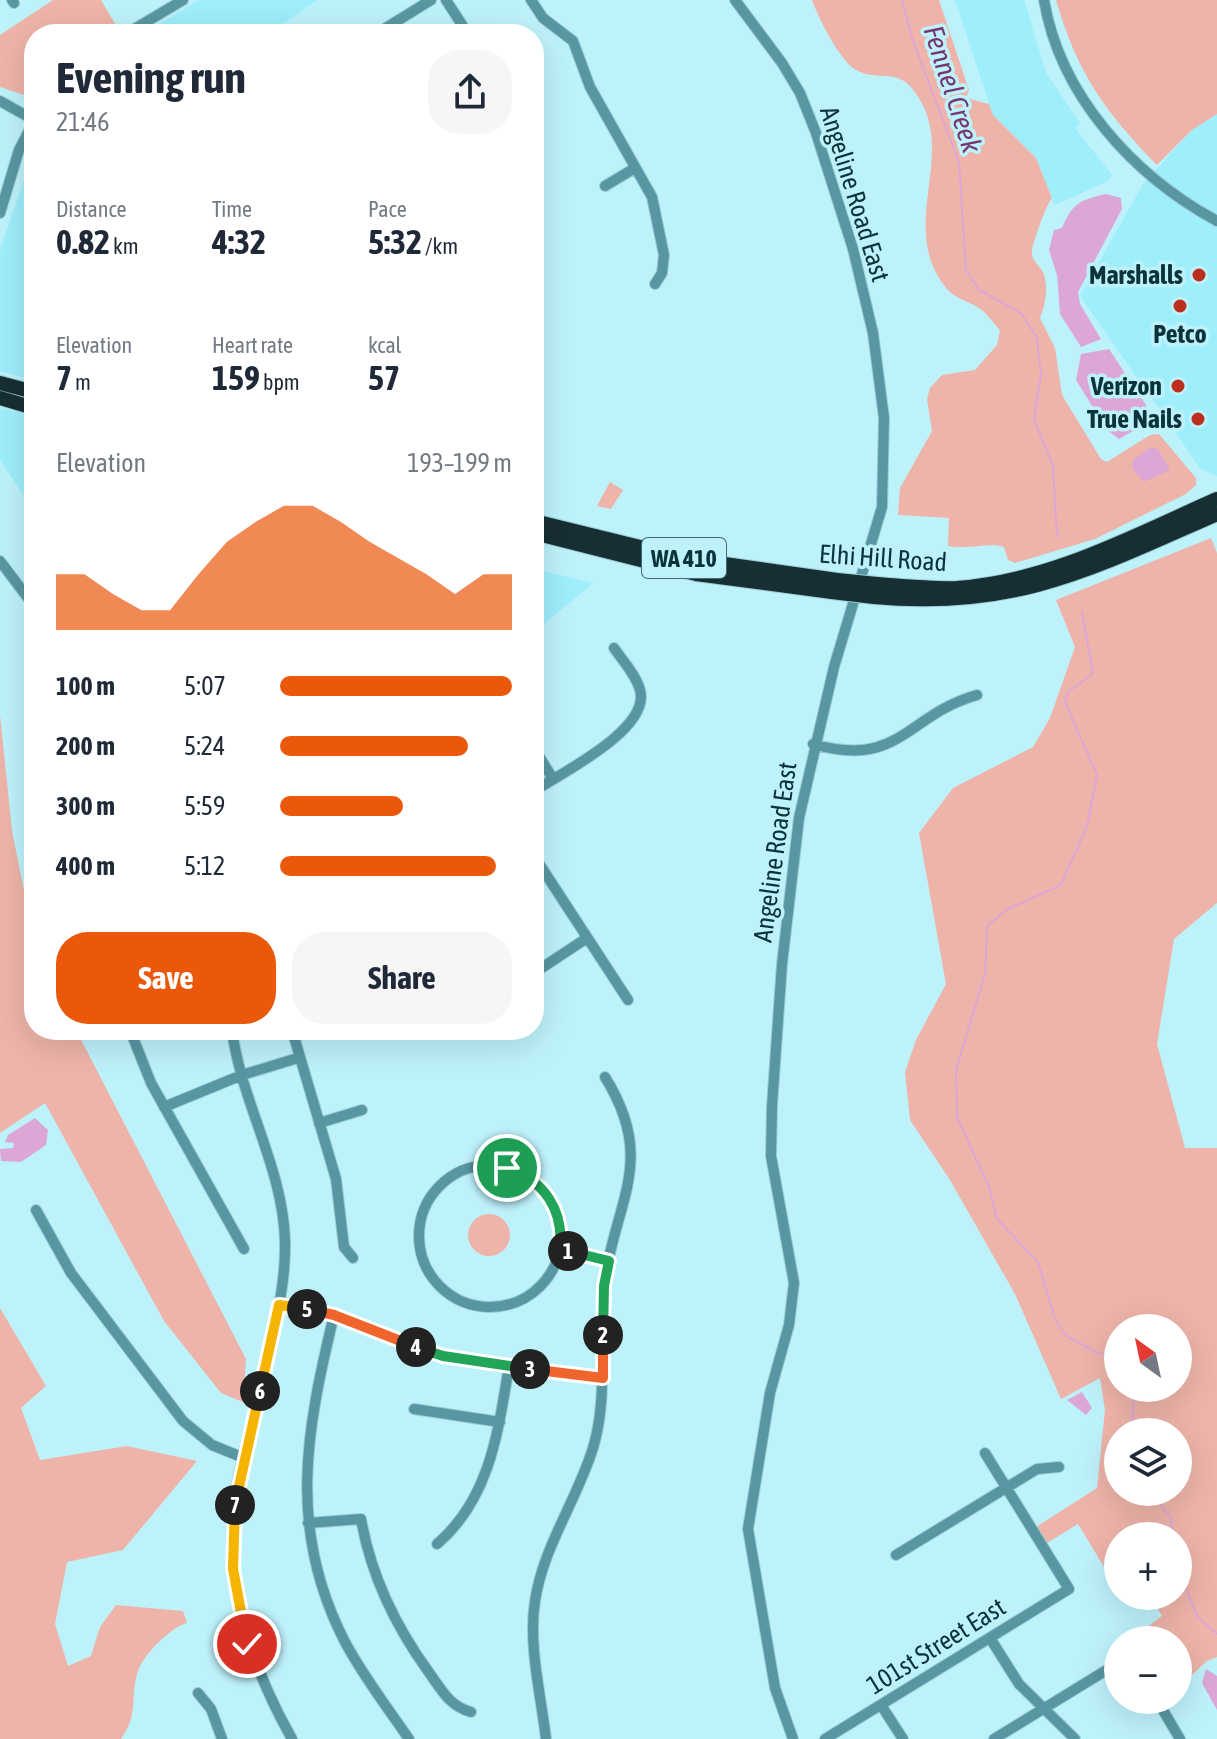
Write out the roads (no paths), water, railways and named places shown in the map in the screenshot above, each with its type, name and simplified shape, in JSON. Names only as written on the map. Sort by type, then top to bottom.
[{"type":"highway","points":[[0,383],[24,389]]},
{"type":"highway","points":[[0,398],[24,405]]},
{"type":"highway","name":"Elhi Hill Road","points":[[875,590],[957,588],[1034,575],[1099,552],[1217,499]]},
{"type":"highway","name":"Elhi Hill Road","points":[[544,536],[696,574],[960,601],[1033,588],[1090,570],[1217,514]]},
{"type":"highway","name":"Elhi Hill Road","points":[[544,523],[689,559],[834,586]]},
{"type":"street","points":[[143,24],[183,0]]},
{"type":"street","points":[[392,24],[431,0]]},
{"type":"street","points":[[446,0],[462,24]]},
{"type":"street","points":[[531,0],[543,18],[573,41],[590,87],[652,197],[660,224],[664,267],[655,284]]},
{"type":"street","name":"Angeline Road East","points":[[735,0],[782,63],[800,93],[816,133],[853,249],[873,333],[883,403],[882,507],[813,744],[795,845],[772,1106],[771,1156],[790,1253],[793,1301],[770,1393],[748,1529],[775,1688],[793,1739]]},
{"type":"street","points":[[1044,0],[1065,64],[1092,112],[1125,153],[1160,185],[1217,221]]},
{"type":"street","points":[[0,101],[24,114]]},
{"type":"street","points":[[0,213],[24,140]]},
{"type":"street","points":[[605,186],[635,168]]},
{"type":"street","points":[[0,561],[24,593]]},
{"type":"street","points":[[544,785],[620,734],[637,717],[641,691],[614,648]]},
{"type":"street","points":[[813,744],[875,751],[957,701],[977,695]]},
{"type":"street","points":[[544,764],[553,779]]},
{"type":"street","points":[[544,871],[628,1000]]},
{"type":"street","points":[[544,966],[587,938]]},
{"type":"street","points":[[134,1040],[164,1107],[244,1249]]},
{"type":"street","points":[[234,1040],[280,1200],[285,1262],[279,1305],[244,1458],[233,1527],[233,1569],[247,1644],[264,1689],[292,1739]]},
{"type":"street","points":[[294,1040],[340,1197],[344,1247],[353,1258]]},
{"type":"street","points":[[164,1107],[242,1075],[298,1058]]},
{"type":"street","points":[[546,1739],[534,1636],[534,1601],[543,1568],[592,1450],[601,1410],[604,1286],[627,1202],[631,1153],[624,1117],[605,1077]]},
{"type":"street","points":[[319,1123],[362,1110]]},
{"type":"street","points":[[498,1166],[528,1177],[549,1198],[560,1228],[560,1249],[552,1271],[530,1295],[501,1307],[472,1305],[447,1293],[431,1276],[420,1249],[420,1225],[430,1198],[452,1177],[473,1168],[498,1166]]},
{"type":"street","points":[[36,1210],[71,1273],[183,1421],[212,1445],[244,1458]]},
{"type":"street","points":[[560,1249],[609,1261]]},
{"type":"street","points":[[279,1305],[334,1315],[427,1351],[603,1378]]},
{"type":"street","points":[[334,1315],[309,1426],[305,1480],[308,1523],[318,1570],[333,1616],[357,1662],[409,1739]]},
{"type":"street","points":[[437,1544],[457,1527],[494,1454],[509,1366]]},
{"type":"street","points":[[414,1409],[500,1422]]},
{"type":"street","points":[[985,1453],[1006,1487]]},
{"type":"street","points":[[896,1555],[1037,1469],[1059,1467]]},
{"type":"street","name":"101st Street East","points":[[825,1739],[1069,1589],[1006,1487]]},
{"type":"street","points":[[308,1523],[361,1519],[377,1583],[399,1629],[450,1703],[471,1712]]},
{"type":"street","points":[[990,1638],[1010,1673],[1075,1739]]},
{"type":"street","points":[[994,1739],[1104,1670]]},
{"type":"street","points":[[198,1693],[211,1709],[222,1739]]},
{"type":"street","points":[[881,1705],[903,1739]]},
{"type":"street","points":[[1165,1714],[1180,1739]]},
{"type":"waterway","name":"Fennel Creek","points":[[902,0],[913,41],[959,162],[966,270],[979,290],[1021,313],[1037,338],[1041,374],[1034,420],[1053,466],[1057,537]]},
{"type":"waterway","name":"Fennel Creek","points":[[1082,612],[1093,674],[1068,692],[1065,702],[1097,775],[1087,826],[1061,885],[1008,909],[987,926],[985,974],[956,1070],[957,1117],[989,1187],[997,1219],[1038,1262],[1055,1319],[1066,1336],[1104,1354]]},
{"type":"waterway","name":"Fennel Creek","points":[[1132,1418],[1134,1402]]},
{"type":"waterway","name":"Fennel Creek","points":[[1161,1506],[1171,1522]]},
{"type":"waterway","name":"Fennel Creek","points":[[1192,1604],[1197,1616],[1217,1634]]},
{"type":"place","name":"Marshalls","points":[[1199,275]]},
{"type":"place","name":"Petco","points":[[1180,306]]},
{"type":"place","name":"Verizon","points":[[1178,386]]},
{"type":"place","name":"True Nails","points":[[1198,419]]}]
